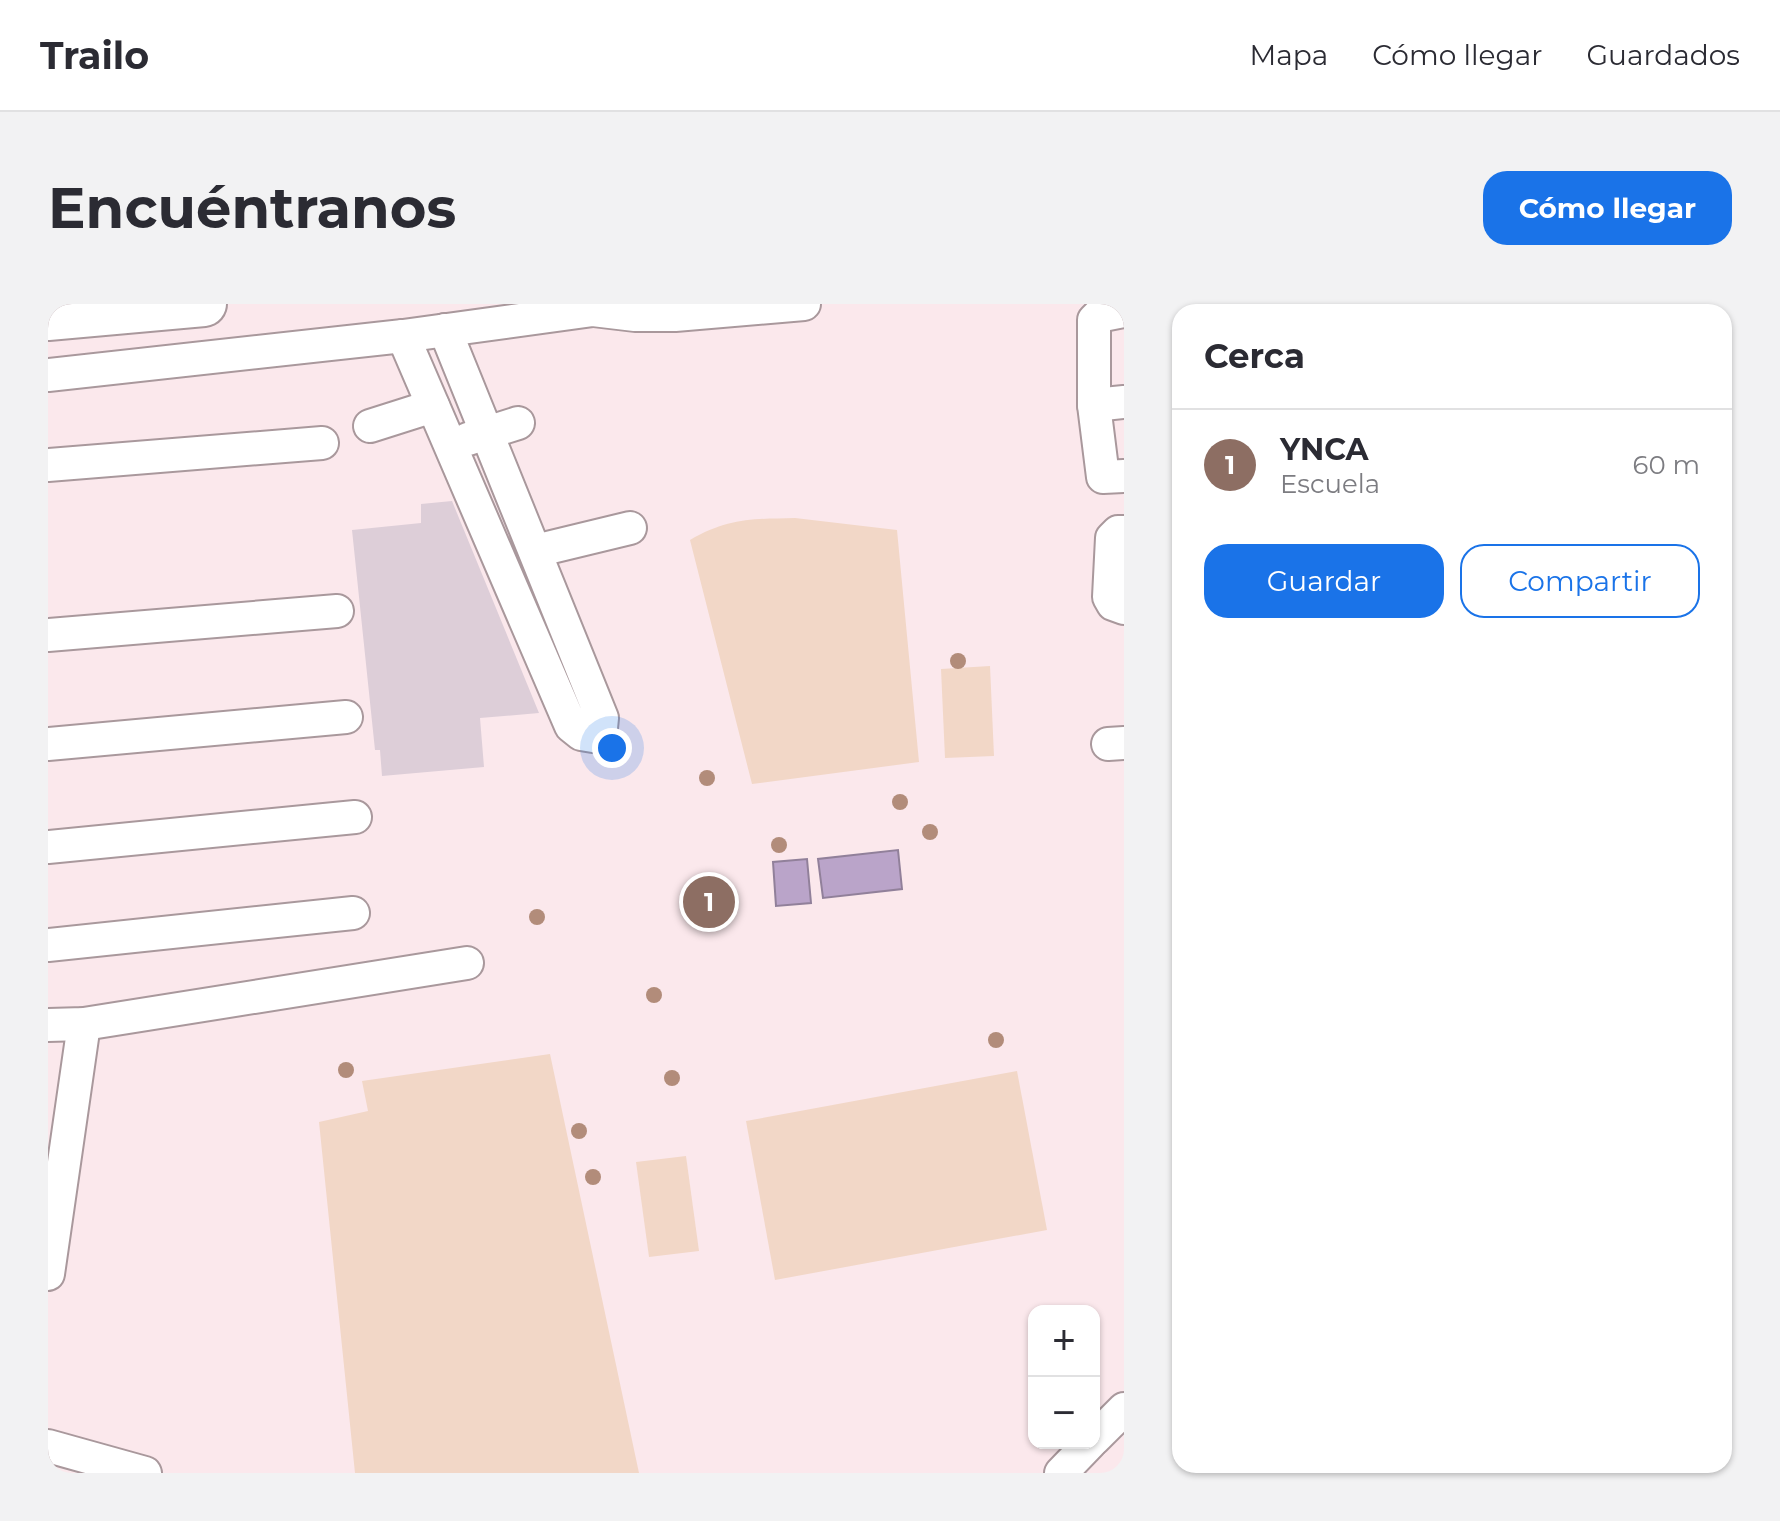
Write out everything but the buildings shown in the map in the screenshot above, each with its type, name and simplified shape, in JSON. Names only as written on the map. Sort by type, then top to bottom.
[{"type":"highway","points":[[48,318],[204,304]]},
{"type":"street","points":[[48,375],[403,336],[603,307],[635,315],[675,315],[804,304]]},
{"type":"street","points":[[1124,311],[1094,318],[1109,404],[1103,477],[1124,476]]},
{"type":"street","points":[[403,336],[571,726],[581,734],[593,736],[601,728],[602,718],[445,330]]},
{"type":"street","points":[[370,426],[433,406]]},
{"type":"street","points":[[450,445],[518,423]]},
{"type":"street","points":[[48,465],[322,443]]},
{"type":"street","points":[[535,551],[630,528]]},
{"type":"street","points":[[1124,532],[1115,533],[1112,538],[1109,597],[1113,604],[1124,608]]},
{"type":"street","points":[[48,635],[337,611]]},
{"type":"street","points":[[48,744],[346,717]]},
{"type":"street","points":[[48,847],[355,817]]},
{"type":"street","points":[[48,945],[353,913]]},
{"type":"street","points":[[48,1025],[84,1024],[467,963]]},
{"type":"street","points":[[48,1274],[84,1024]]},
{"type":"street","points":[[1100,1433],[1124,1409]]},
{"type":"street","points":[[48,1446],[145,1473]]},
{"type":"street","points":[[1061,1473],[1084,1449]]},
{"type":"shaded area","points":[[795,518],[897,530],[919,762],[752,784],[690,540],[729,524]]},
{"type":"shaded area","points":[[990,666],[994,756],[945,758],[941,669]]},
{"type":"shaded area","points":[[898,850],[902,889],[823,898],[818,859]]},
{"type":"shaded area","points":[[807,859],[811,903],[776,906],[773,862]]},
{"type":"shaded area","points":[[550,1054],[639,1473],[355,1473],[319,1122],[368,1111],[362,1081]]},
{"type":"shaded area","points":[[1017,1071],[1047,1230],[775,1280],[746,1121]]},
{"type":"shaded area","points":[[686,1156],[699,1251],[649,1257],[636,1162]]},
{"type":"place","name":"YNCA","points":[[709,902]]}]
